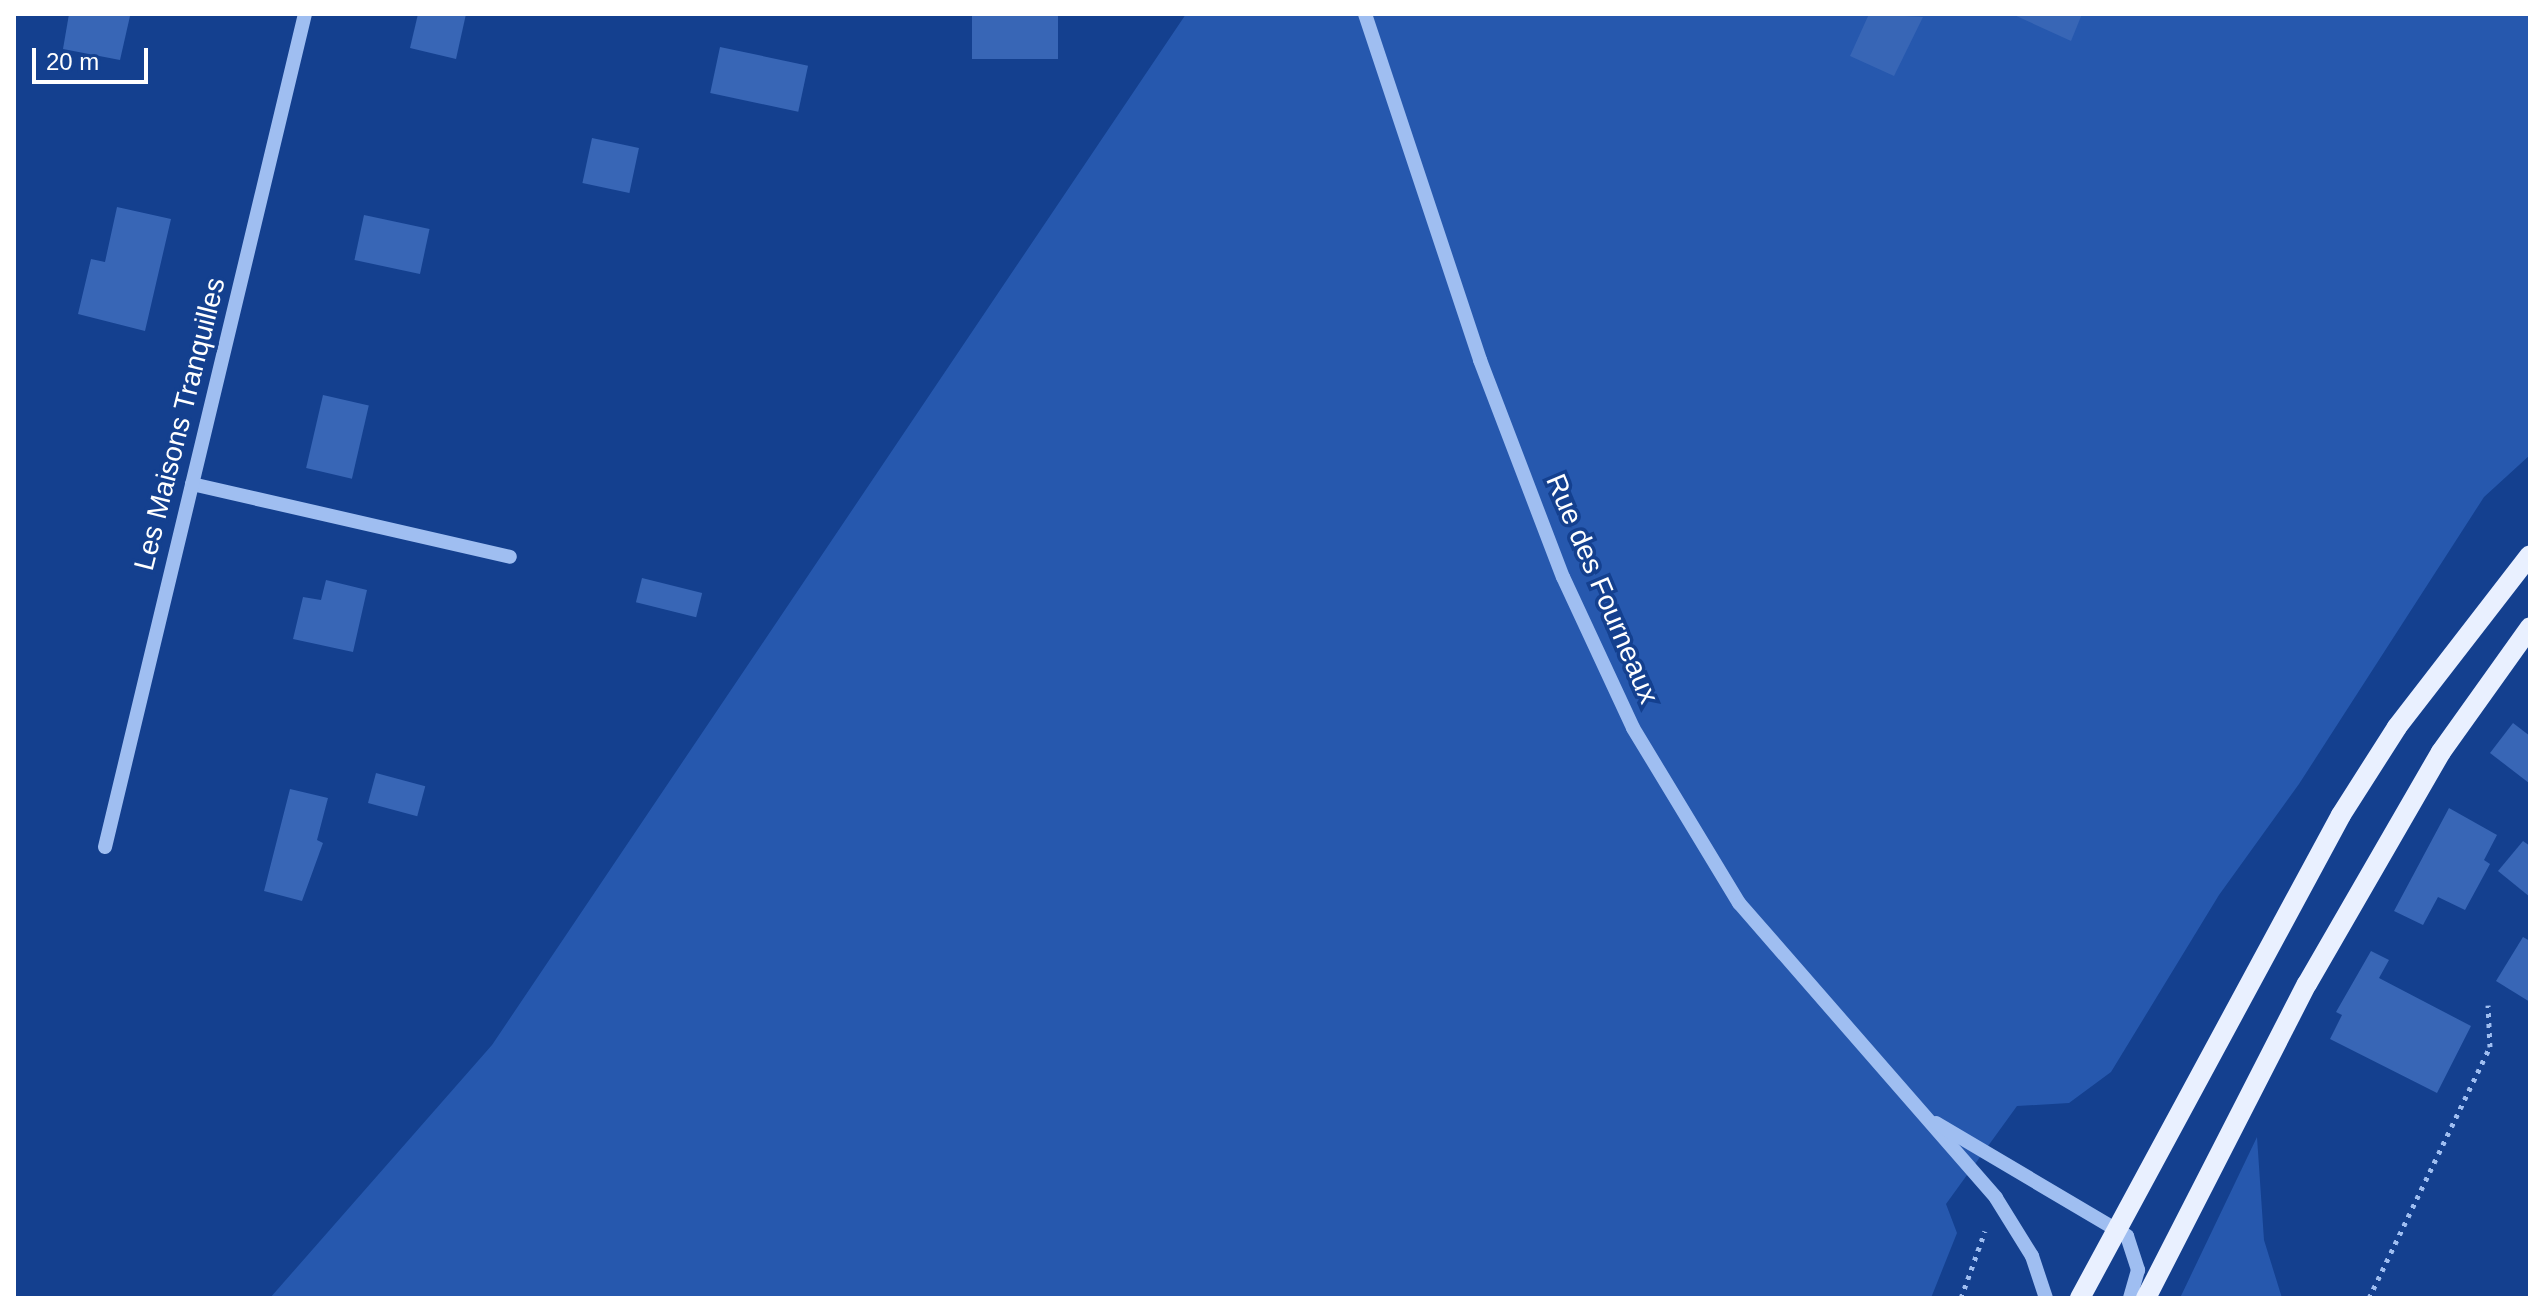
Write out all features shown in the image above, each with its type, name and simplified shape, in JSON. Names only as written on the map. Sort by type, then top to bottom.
[{"type":"main road","points":[[2080,1298],[2341,815],[2397,727],[2530,555]]},
{"type":"main road","points":[[2146,1298],[2307,984],[2441,752],[2530,627]]},
{"type":"street","name":"Les Maisons Tranquilles","points":[[105,847],[305,14]]},
{"type":"street","name":"Rue des Fourneaux","points":[[1365,14],[1480,360],[1563,577],[1633,728],[1739,903],[1996,1198],[2032,1256],[2046,1298]]},
{"type":"street","points":[[192,484],[510,557]]},
{"type":"street","points":[[1921,1114],[2115,1229],[2136,1252],[2130,1298]]},
{"type":"path","points":[[2369,1298],[2490,1047],[2488,1005]]},
{"type":"path","points":[[1961,1298],[1996,1198]]},
{"type":"shaded area","points":[[1186,14],[2530,14],[2530,455],[2484,497],[2299,784],[2219,895],[2111,1072],[2069,1103],[2017,1106],[1946,1204],[1957,1233],[1931,1298],[270,1298],[492,1045]]},
{"type":"shaded area","points":[[2257,1137],[2264,1240],[2282,1298],[2180,1298]]},
{"type":"building","points":[[69,14],[130,16],[120,60],[63,49]]},
{"type":"building","points":[[418,14],[466,14],[456,59],[410,48]]},
{"type":"building","points":[[972,14],[1058,14],[1058,59],[972,59]]},
{"type":"building","points":[[1869,14],[1923,17],[1894,76],[1850,56]]},
{"type":"building","points":[[2012,14],[2082,14],[2071,41]]},
{"type":"building","points":[[720,47],[808,66],[798,112],[710,93]]},
{"type":"building","points":[[592,138],[639,148],[629,193],[582,183]]},
{"type":"building","points":[[117,207],[171,219],[145,331],[78,314],[91,259],[105,262]]},
{"type":"building","points":[[364,215],[430,229],[420,274],[354,260]]},
{"type":"building","points":[[323,395],[369,406],[352,479],[306,468]]},
{"type":"building","points":[[642,578],[702,593],[696,617],[636,602]]},
{"type":"building","points":[[326,580],[367,590],[353,652],[293,639],[303,597],[321,600]]},
{"type":"building","points":[[2513,723],[2530,736],[2529,783],[2490,753]]},
{"type":"building","points":[[376,773],[425,786],[417,816],[368,803]]},
{"type":"building","points":[[290,789],[328,798],[317,840],[323,843],[302,901],[264,891]]},
{"type":"building","points":[[2449,808],[2497,835],[2484,860],[2490,864],[2465,910],[2438,897],[2423,925],[2394,911]]},
{"type":"building","points":[[2523,841],[2530,846],[2530,897],[2498,871]]},
{"type":"building","points":[[2523,937],[2530,941],[2530,1002],[2496,981]]},
{"type":"building","points":[[2371,951],[2389,960],[2379,978],[2471,1026],[2437,1093],[2330,1039],[2342,1015],[2336,1012]]}]
